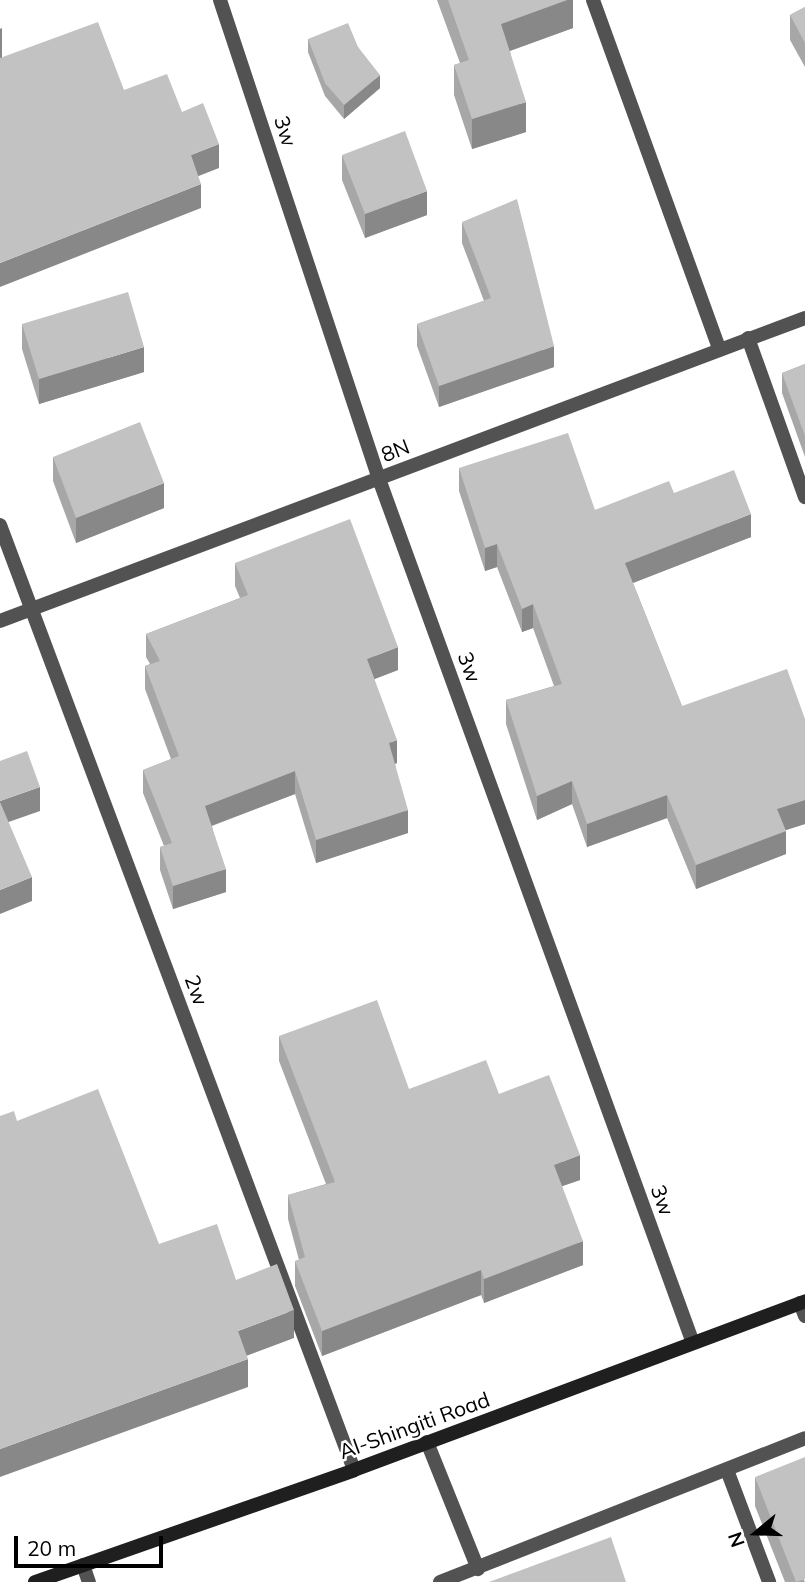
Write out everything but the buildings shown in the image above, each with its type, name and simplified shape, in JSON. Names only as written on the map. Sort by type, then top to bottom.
[{"type":"street","name":"3w","points":[[220,0],[379,479],[693,1343]]},
{"type":"street","points":[[593,0],[720,350]]},
{"type":"street","name":"8N","points":[[0,621],[805,318]]},
{"type":"street","points":[[748,338],[805,497]]},
{"type":"street","name":"2w","points":[[0,525],[354,1470]]},
{"type":"street","name":"Al-Shingiti Road","points":[[35,1582],[354,1470],[693,1343],[803,1307]]},
{"type":"street","points":[[440,1582],[805,1438]]},
{"type":"street","points":[[427,1442],[478,1569]]},
{"type":"street","points":[[727,1470],[769,1582]]},
{"type":"street","points":[[83,1565],[89,1582]]}]
